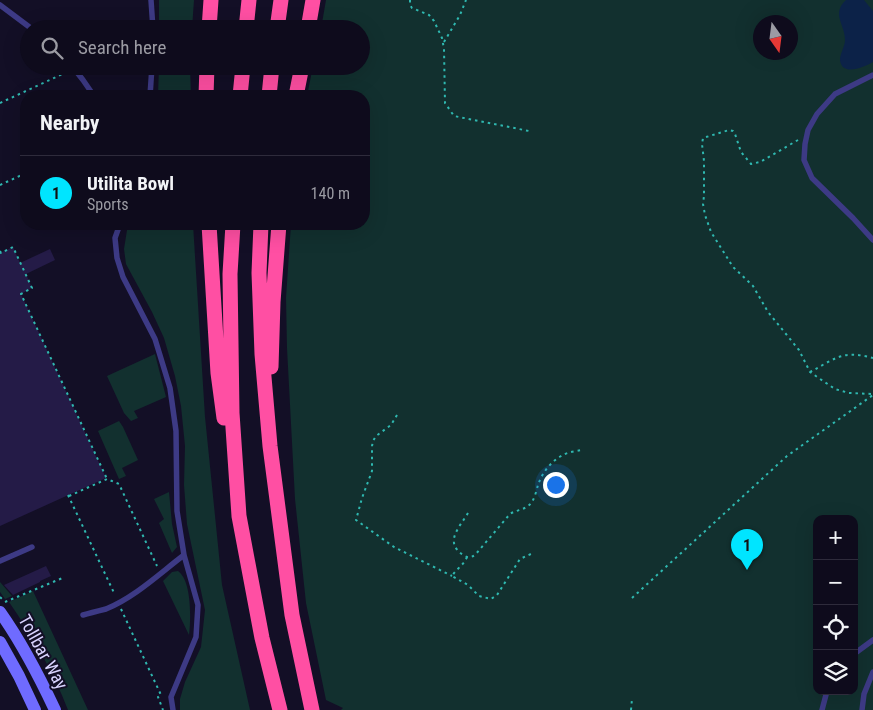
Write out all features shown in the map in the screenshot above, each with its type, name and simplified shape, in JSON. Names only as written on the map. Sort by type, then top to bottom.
[{"type":"highway","points":[[210,20],[211,0]]},
{"type":"highway","points":[[247,20],[249,0]]},
{"type":"highway","points":[[278,20],[281,0]]},
{"type":"highway","points":[[310,20],[313,0]]},
{"type":"highway","points":[[206,90],[207,75]]},
{"type":"highway","points":[[241,90],[242,75]]},
{"type":"highway","points":[[270,90],[271,75]]},
{"type":"highway","points":[[297,90],[300,75]]},
{"type":"highway","points":[[208,230],[218,373],[239,516],[262,638],[280,710]]},
{"type":"highway","points":[[233,230],[230,274],[232,413],[239,516]]},
{"type":"highway","points":[[261,230],[259,273],[262,354],[270,446],[292,615],[312,710]]},
{"type":"highway","points":[[270,446],[273,302],[279,230]]},
{"type":"main road","name":"Tollbar Way","points":[[3,607],[55,710]]},
{"type":"main road","name":"Tollbar Way","points":[[0,642],[35,710]]},
{"type":"lane","points":[[151,0],[152,20]]},
{"type":"lane","points":[[0,5],[20,20]]},
{"type":"lane","points":[[78,75],[89,90]]},
{"type":"lane","points":[[150,90],[151,75]]},
{"type":"lane","points":[[873,75],[835,94],[817,114],[808,130],[804,160],[812,178],[873,240]]},
{"type":"lane","points":[[118,230],[115,238],[117,258],[124,277],[155,339],[170,388],[176,431],[177,511],[184,555],[198,605],[196,637],[171,697],[172,710]]},
{"type":"lane","points":[[0,561],[32,547]]},
{"type":"lane","points":[[83,615],[106,609],[118,602],[149,583],[184,555]]},
{"type":"lane","points":[[858,651],[873,640]]},
{"type":"lane","points":[[862,710],[864,694],[873,672]]},
{"type":"lane","points":[[822,710],[826,695]]},
{"type":"path","points":[[410,0],[412,8],[429,16],[438,29],[444,49],[445,103],[454,116],[529,131]]},
{"type":"path","points":[[443,43],[460,15],[466,0]]},
{"type":"path","points":[[29,90],[62,75]]},
{"type":"path","points":[[0,103],[20,94]]},
{"type":"path","points":[[807,136],[755,164],[751,164],[741,152],[733,131],[729,130],[703,138],[703,204],[705,215],[710,232],[733,267],[753,286],[768,312],[799,350],[810,372],[836,389],[849,393],[873,395]]},
{"type":"path","points":[[0,185],[20,176]]},
{"type":"path","points":[[0,251],[1,253],[13,247],[32,288],[21,294],[107,479],[119,484],[161,574]]},
{"type":"path","points":[[810,372],[847,355],[873,358]]},
{"type":"path","points":[[632,598],[787,456],[873,395]]},
{"type":"path","points":[[397,416],[391,425],[376,436],[372,446],[372,471],[356,520],[394,547],[468,584],[479,596],[491,599],[497,596],[520,559],[533,552]]},
{"type":"path","points":[[468,513],[454,537],[454,542],[458,551],[467,557],[471,557],[475,555],[510,514],[528,506],[536,494],[544,472],[552,464],[562,456],[582,450]]},
{"type":"path","points":[[69,496],[107,479]]},
{"type":"path","points":[[452,576],[467,557]]},
{"type":"path","points":[[3,607],[65,576]]},
{"type":"path","points":[[631,710],[632,698]]},
{"type":"green space","points":[[159,0],[194,0],[193,20],[159,20]]},
{"type":"green space","points":[[326,0],[873,0],[873,710],[341,710],[343,708],[326,700],[306,603],[295,499],[286,298],[291,230],[370,230],[370,90],[308,90],[311,75],[370,75],[370,20],[323,20]]},
{"type":"green space","points":[[159,75],[190,75],[191,90],[158,90]]},
{"type":"green space","points":[[127,230],[193,230],[205,417],[222,585],[250,710],[180,710],[180,699],[185,682],[201,647],[205,610],[187,524],[184,485],[185,446],[181,406],[164,338],[126,264],[124,249]]},
{"type":"green space","points":[[155,354],[166,397],[134,411],[138,418],[131,421],[124,413],[107,376]]},
{"type":"green space","points":[[119,421],[138,460],[122,468],[126,476],[119,479],[98,431]]},
{"type":"green space","points":[[169,492],[172,524],[177,547],[172,553],[159,523],[164,519],[154,499]]},
{"type":"green space","points":[[178,571],[186,583],[190,601],[189,635],[163,581],[172,572]]},
{"type":"green space","points":[[0,582],[12,596],[5,599],[0,592]]},
{"type":"green space","points":[[33,591],[88,710],[68,710],[42,654],[9,602]]},
{"type":"water","points":[[846,0],[864,0],[873,11],[873,62],[854,69],[845,68],[840,60],[845,40],[839,15],[842,5]]},
{"type":"building","points":[[13,247],[20,263],[50,249],[55,260],[26,274],[32,288],[21,294],[106,478],[0,526],[0,253]]},
{"type":"building","points":[[46,566],[51,576],[13,595],[4,585]]},
{"type":"place","name":"Utilita Bowl","points":[[747,570]]}]
